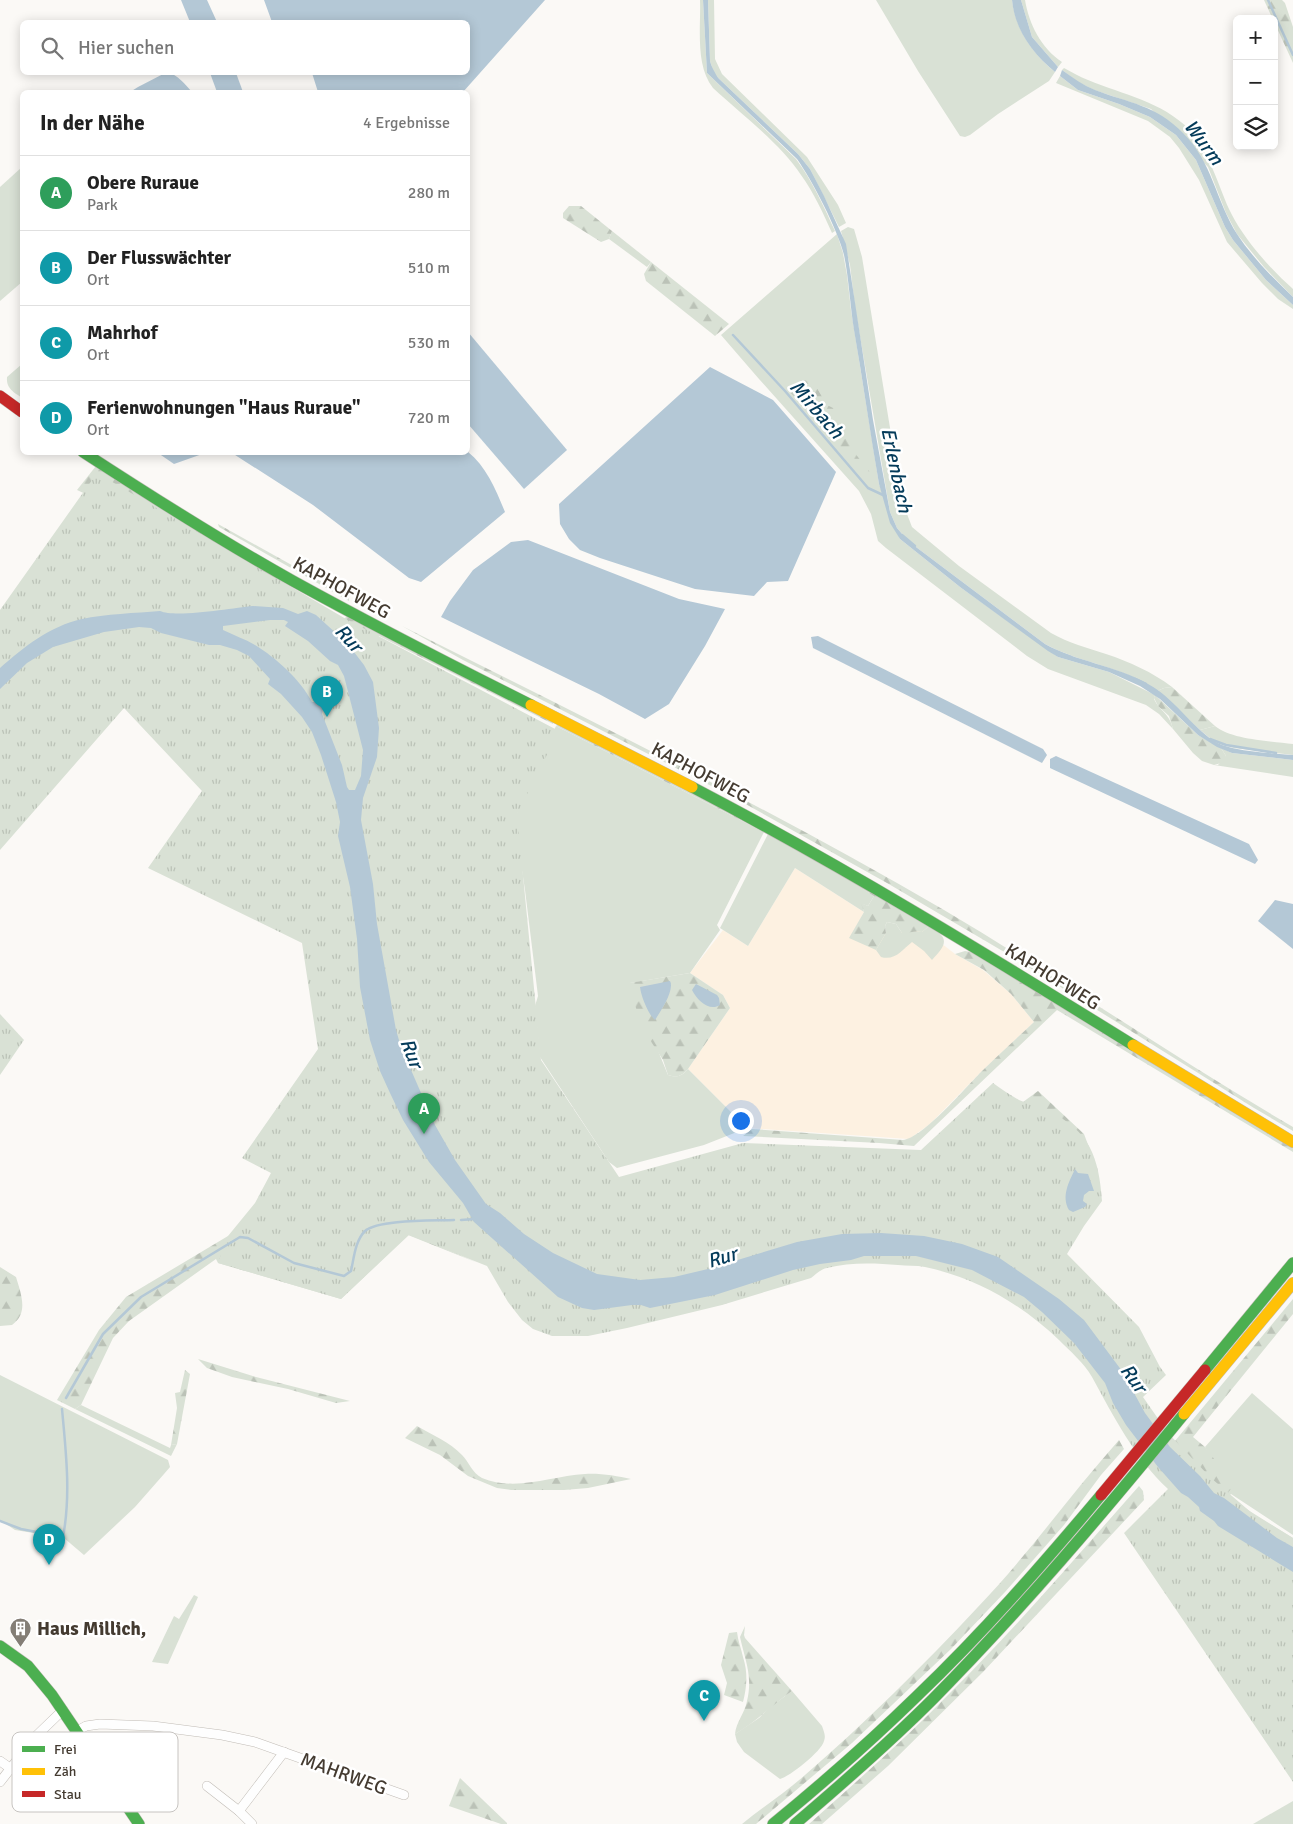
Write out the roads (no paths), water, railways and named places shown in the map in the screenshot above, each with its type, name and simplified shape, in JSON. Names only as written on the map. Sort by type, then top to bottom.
[{"type":"main road","points":[[0,396],[20,411]]},
{"type":"main road","name":"KAPHOFWEG","points":[[88,455],[175,512],[321,596],[677,779],[806,848],[960,939],[1293,1142]]},
{"type":"main road","points":[[773,1824],[842,1768],[963,1650],[1025,1583],[1293,1263]]},
{"type":"main road","points":[[795,1824],[863,1766],[973,1658],[1032,1594],[1293,1283]]},
{"type":"main road","points":[[0,1646],[28,1666],[52,1694],[77,1731]]},
{"type":"main road","points":[[131,1812],[139,1824]]},
{"type":"street","points":[[40,1732],[63,1710]]},
{"type":"street","name":"MAHRWEG","points":[[77,1731],[86,1726],[100,1724],[153,1726],[222,1735],[255,1742],[404,1795]]},
{"type":"street","name":"MAHRWEG","points":[[239,1811],[284,1752]]},
{"type":"street","points":[[0,1761],[10,1768]]},
{"type":"street","points":[[0,1782],[12,1766]]},
{"type":"street","points":[[207,1786],[239,1811],[252,1824]]},
{"type":"water","points":[[181,0],[207,0],[216,20],[189,20]]},
{"type":"water","points":[[264,0],[545,0],[465,90],[317,90],[313,75],[470,75],[470,20],[271,20]]},
{"type":"water","points":[[703,0],[708,0],[710,61],[714,74],[798,154],[810,169],[846,244],[873,420],[890,512],[897,528],[908,541],[1045,644],[1070,655],[1122,672],[1148,684],[1166,697],[1205,735],[1221,745],[1252,751],[1293,755],[1293,760],[1232,753],[1217,747],[1198,735],[1160,699],[1140,686],[1109,672],[1058,657],[1048,651],[960,587],[900,539],[890,523],[879,484],[854,330],[846,264],[841,245],[824,206],[797,159],[707,73]]},
{"type":"water","points":[[1012,0],[1021,0],[1032,37],[1058,67],[1055,72],[1039,57],[1026,40],[1017,21]]},
{"type":"water","points":[[1062,70],[1091,88],[1142,106],[1163,116],[1183,133],[1201,156],[1237,234],[1270,275],[1293,297],[1293,305],[1266,280],[1233,240],[1225,227],[1196,160],[1176,135],[1150,117],[1078,90],[1060,76]]},
{"type":"water","points":[[161,75],[174,75],[190,90],[133,90]]},
{"type":"water","points":[[211,75],[237,75],[242,90],[216,90]]},
{"type":"water","points":[[470,334],[567,450],[524,489],[470,426]]},
{"type":"water","points":[[710,367],[773,400],[836,472],[788,581],[767,582],[754,596],[695,589],[600,558],[580,550],[569,539],[560,524],[559,504]]},
{"type":"water","points":[[470,454],[485,471],[505,512],[421,582],[409,578],[313,505],[235,455]]},
{"type":"water","points":[[161,455],[199,455],[174,464]]},
{"type":"water","points":[[528,540],[679,599],[725,609],[705,646],[669,704],[645,719],[599,694],[441,617],[450,601],[473,570],[511,542]]},
{"type":"water","points":[[253,606],[283,608],[298,614],[307,611],[316,615],[354,652],[373,682],[379,728],[377,757],[363,798],[361,820],[396,1030],[401,1047],[435,1125],[455,1160],[486,1204],[500,1213],[524,1234],[553,1253],[597,1274],[640,1280],[674,1277],[708,1269],[797,1242],[842,1234],[881,1233],[924,1236],[962,1244],[998,1257],[1059,1299],[1084,1320],[1122,1371],[1145,1413],[1170,1447],[1200,1476],[1214,1493],[1224,1498],[1277,1538],[1293,1547],[1293,1572],[1218,1526],[1200,1511],[1199,1507],[1181,1493],[1158,1467],[1126,1425],[1113,1403],[1105,1383],[1074,1343],[1024,1297],[972,1270],[916,1256],[864,1256],[793,1270],[715,1295],[650,1308],[632,1305],[594,1310],[582,1308],[558,1297],[474,1222],[463,1203],[429,1162],[403,1120],[380,1071],[370,1040],[360,987],[357,939],[350,887],[338,836],[340,822],[336,802],[312,732],[302,717],[281,694],[268,684],[270,679],[249,656],[237,650],[161,633],[151,628],[139,627],[104,632],[53,647],[27,663],[0,689],[0,668],[38,638],[70,622],[91,617],[121,614],[160,611],[191,613]],"holes":[[[284,620],[288,622],[285,626],[308,641],[330,661],[338,665],[344,676],[363,750],[361,776],[355,790],[349,790],[347,787],[342,765],[322,714],[323,709],[318,702],[312,702],[294,677],[271,656],[251,643],[223,630],[223,626]]]},
{"type":"water","points":[[818,636],[1043,749],[1047,755],[1042,763],[813,648],[811,637]]},
{"type":"water","points":[[1056,756],[1249,844],[1258,860],[1255,864],[1050,768],[1050,759]]},
{"type":"water","points":[[1275,900],[1293,904],[1293,949],[1258,921]]},
{"type":"water","points":[[670,981],[669,995],[655,1020],[645,1005],[640,987]]},
{"type":"water","points":[[696,984],[717,995],[720,1005],[712,1007],[700,1001],[692,990]]},
{"type":"water","points":[[1075,1169],[1078,1173],[1088,1174],[1094,1191],[1089,1191],[1084,1195],[1083,1201],[1087,1204],[1085,1207],[1073,1212],[1069,1210],[1067,1205],[1066,1194],[1068,1184]]},
{"type":"waterway","points":[[1268,0],[1293,55]]},
{"type":"waterway","name":"Erlenbach","points":[[710,66],[717,79]]},
{"type":"waterway","name":"Mirbach","points":[[733,335],[785,391],[868,488],[883,495]]},
{"type":"waterway","name":"Erlenbach","points":[[902,535],[915,546]]},
{"type":"waterway","name":"Erlenbach","points":[[1057,652],[1071,657]]},
{"type":"waterway","name":"Erlenbach","points":[[1135,679],[1146,684]]},
{"type":"waterway","name":"Erlenbach","points":[[1210,739],[1226,745],[1276,753]]},
{"type":"waterway","points":[[461,1220],[475,1219]]},
{"type":"waterway","points":[[66,1398],[103,1334],[141,1297],[240,1237],[248,1238],[294,1263],[344,1276],[351,1271],[359,1240],[365,1231],[372,1227],[382,1224],[454,1220]]},
{"type":"waterway","points":[[0,1521],[21,1529],[63,1537],[67,1489],[62,1409]]},
{"type":"place","name":"Der Flusswächter","points":[[327,717]]},
{"type":"place","name":"Obere Ruraue","points":[[424,1134]]},
{"type":"place","name":"Ferienwohnungen \"Haus Ruraue\"","points":[[49,1565]]},
{"type":"place","name":"Haus Millich,","points":[[21,1647]]},
{"type":"place","name":"Mahrhof","points":[[704,1721]]},
{"type":"water label","name":"Wurm","points":[[1204,142]]},
{"type":"water label","name":"Rur","points":[[349,638]]},
{"type":"water label","name":"Rur","points":[[412,1053]]},
{"type":"water label","name":"Rur","points":[[722,1257]]},
{"type":"water label","name":"Rur","points":[[1134,1378]]}]
